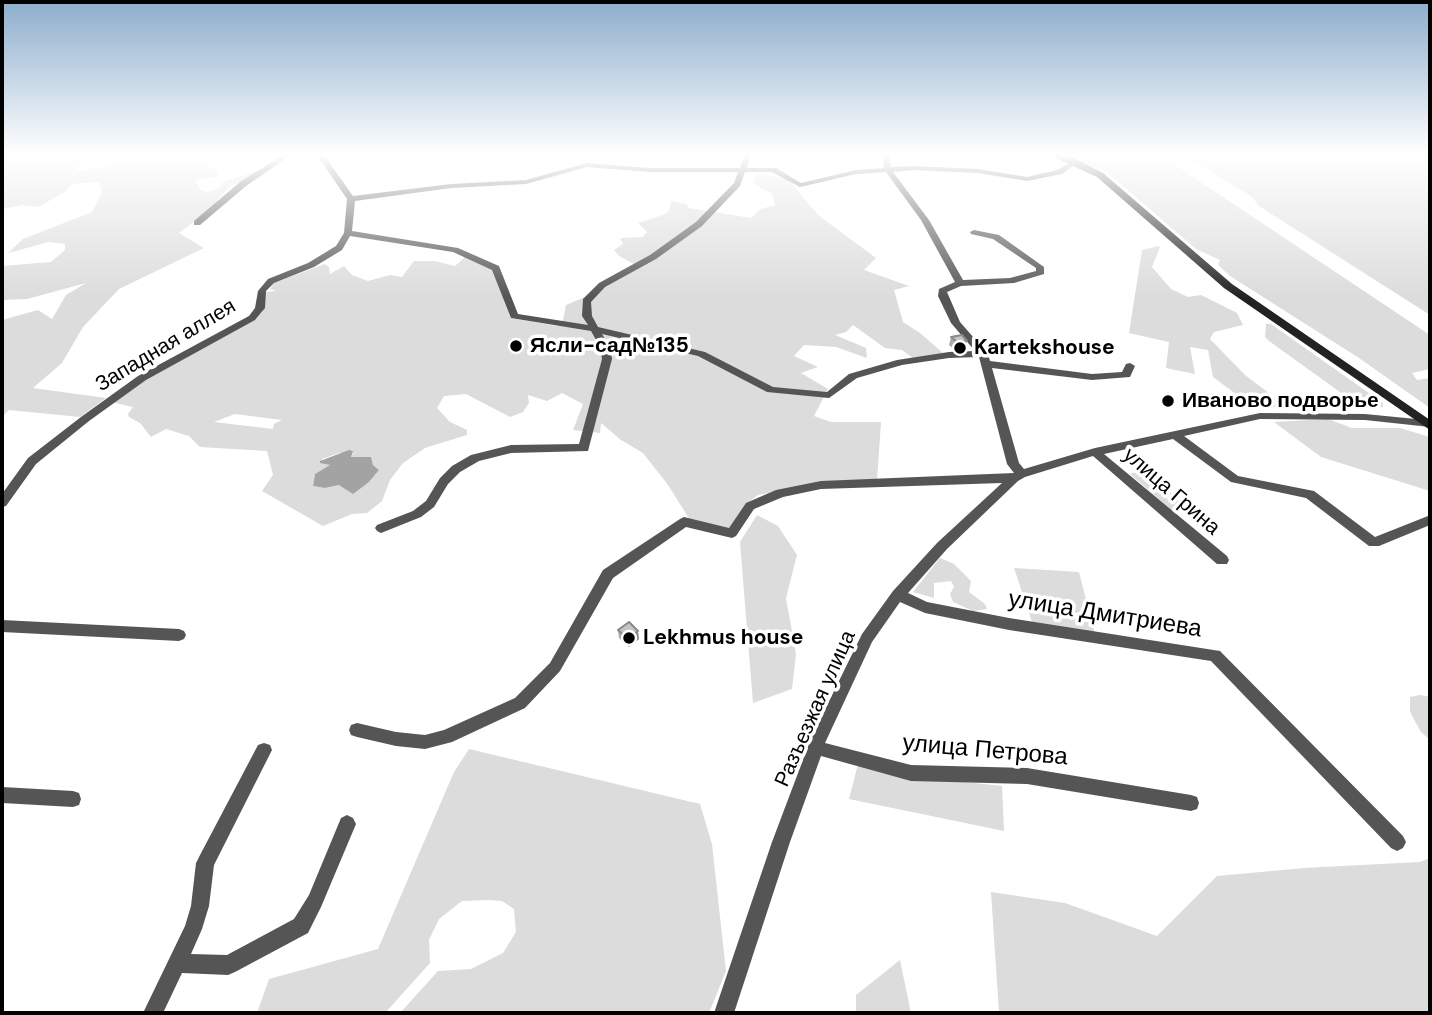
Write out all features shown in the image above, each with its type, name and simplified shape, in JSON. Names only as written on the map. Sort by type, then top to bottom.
[{"type":"main road","points":[[1133,202],[1228,286],[1428,425]]},
{"type":"street","points":[[197,223],[221,202]]},
{"type":"street","points":[[351,202],[348,233],[455,250],[496,268],[514,316],[594,329],[701,354],[771,390],[829,395],[853,376],[901,362],[985,359],[1092,377],[1126,375],[1130,366]]},
{"type":"street","points":[[381,528],[417,514],[430,505],[444,481],[456,469],[475,458],[511,449],[584,448],[607,359],[605,347],[584,306],[586,301],[602,285],[653,257],[699,224],[720,202]]},
{"type":"street","points":[[912,202],[925,220],[960,283]]},
{"type":"street","points":[[358,730],[396,739],[425,742],[446,737],[520,703],[555,667],[608,574],[684,522],[732,533],[750,506],[779,493],[821,485],[1017,476],[985,359],[956,323],[942,291],[960,283],[1011,281],[1041,272],[1040,267],[996,236],[974,232]]},
{"type":"street","name":"Западная аллея","points":[[2,503],[32,461],[44,449],[131,386],[252,318],[260,308],[262,291],[271,281],[328,257],[339,248],[348,233]]},
{"type":"street","name":"Разъезжая улица","points":[[724,1013],[781,842],[817,748],[867,638],[898,596],[942,546],[1017,476],[1095,452],[1263,416],[1365,416],[1428,425]]},
{"type":"street","points":[[1174,434],[1235,479],[1310,494],[1374,543],[1428,521]]},
{"type":"street","name":"улица Грина","points":[[1095,452],[1222,560]]},
{"type":"street","name":"улица Дмитриева","points":[[898,596],[925,607],[1009,624],[1215,654],[1397,842]]},
{"type":"street","points":[[2,626],[179,635]]},
{"type":"street","name":"улица Петрова","points":[[817,748],[911,773],[1027,776],[1191,803]]},
{"type":"street","points":[[153,1013],[178,962],[200,906],[205,863],[264,750]]},
{"type":"street","points":[[2,795],[73,799]]},
{"type":"street","points":[[178,962],[228,965],[301,926],[315,901],[347,824]]},
{"type":"shaded area","points":[[2,202],[46,202],[38,207],[22,205],[2,209]]},
{"type":"shaded area","points":[[97,202],[218,203],[179,233],[204,248],[119,289],[83,327],[62,363],[33,388],[106,398],[80,417],[9,410],[2,417],[2,320],[38,310],[52,319],[66,295],[86,283],[27,299],[2,300],[2,266],[51,262],[65,250],[65,244],[49,242],[8,253],[23,239],[92,212]]},
{"type":"shaded area","points":[[671,202],[751,218],[761,209],[775,205],[774,202],[807,202],[818,215],[876,258],[864,270],[909,286],[894,290],[903,322],[943,353],[914,359],[902,350],[885,348],[853,325],[846,332],[835,335],[866,348],[867,358],[836,347],[804,345],[794,356],[818,367],[801,373],[828,389],[814,416],[831,422],[881,422],[877,480],[821,483],[758,495],[745,505],[728,530],[690,520],[643,453],[621,440],[601,423],[600,433],[573,430],[583,404],[562,393],[547,401],[528,395],[529,403],[523,412],[510,417],[466,394],[444,396],[437,408],[450,422],[467,430],[467,435],[425,448],[403,463],[390,480],[382,501],[367,513],[352,514],[323,526],[262,491],[273,475],[267,451],[200,447],[189,436],[166,429],[151,437],[140,423],[129,417],[133,407],[111,402],[257,318],[263,311],[265,292],[276,291],[270,289],[274,283],[325,264],[329,267],[330,274],[344,266],[352,275],[368,281],[390,275],[402,277],[414,261],[435,261],[455,266],[465,257],[495,270],[511,318],[557,326],[563,320],[566,305],[585,297],[634,264],[614,250],[623,244],[620,238],[643,237],[647,232],[638,223],[663,215],[669,211]],"holes":[[[235,414],[282,420],[274,424],[273,429],[214,422]],[[339,453],[353,453],[351,457],[371,457],[373,465],[379,470],[369,482],[356,491],[339,485],[325,488],[313,486],[315,474],[331,465],[323,463],[322,459]]]},
{"type":"shaded area","points":[[1142,202],[1231,202],[1430,335],[1430,369],[1412,373],[1417,380],[1430,378],[1430,408],[1359,358],[1230,276],[1218,265],[1220,260],[1196,249]]},
{"type":"shaded area","points":[[1256,202],[1430,202],[1430,315]]},
{"type":"shaded area","points":[[1160,247],[1152,267],[1171,289],[1188,297],[1201,295],[1237,313],[1243,325],[1214,332],[1210,339],[1245,375],[1286,406],[1256,409],[1213,377],[1208,350],[1190,347],[1195,374],[1166,368],[1169,342],[1129,333],[1142,250]]},
{"type":"shaded area","points":[[1266,324],[1271,324],[1383,403],[1383,407],[1370,408],[1351,400],[1269,341],[1265,337]]},
{"type":"shaded area","points":[[1328,419],[1352,428],[1400,428],[1430,437],[1430,491],[1321,457],[1274,422]]},
{"type":"shaded area","points":[[349,450],[353,451],[351,457],[371,457],[373,465],[379,470],[369,482],[353,494],[339,485],[325,488],[313,486],[315,474],[330,465],[320,461]]},
{"type":"shaded area","points":[[1139,463],[1187,508],[1174,512],[1130,474],[1135,472],[1130,466]]},
{"type":"shaded area","points":[[757,515],[778,526],[797,555],[786,598],[796,654],[792,689],[753,703],[740,542]]},
{"type":"shaded area","points":[[940,558],[954,564],[971,581],[969,592],[985,604],[987,609],[973,611],[953,602],[950,594],[954,587],[951,581],[934,583],[934,598],[913,592]]},
{"type":"shaded area","points":[[1014,568],[1079,572],[1095,634],[1033,625]]},
{"type":"shaded area","points":[[1410,697],[1430,697],[1430,740],[1421,732],[1410,712]]},
{"type":"shaded area","points":[[469,749],[700,804],[712,844],[726,971],[709,1013],[400,1013],[438,971],[471,969],[503,953],[516,932],[514,909],[502,901],[489,900],[462,901],[439,919],[429,940],[430,963],[385,1013],[257,1013],[269,979],[378,949],[454,772]]},
{"type":"shaded area","points":[[858,764],[898,775],[1002,786],[1004,831],[849,799]]},
{"type":"shaded area","points":[[1430,858],[1430,1013],[999,1013],[991,892],[1065,903],[1157,936],[1217,876],[1420,862]]},
{"type":"shaded area","points":[[900,960],[911,1013],[856,1013],[856,995]]},
{"type":"building","points":[[962,335],[967,341],[956,341],[951,337]]},
{"type":"building","points":[[629,622],[638,631],[628,639],[618,630]]},
{"type":"place","name":"Ясли-сад№135","points":[[516,346]]},
{"type":"place","name":"Kartekshouse","points":[[960,348]]},
{"type":"place","name":"Иваново подворье","points":[[1168,401]]},
{"type":"place","name":"Lekhmus house","points":[[629,638]]}]
